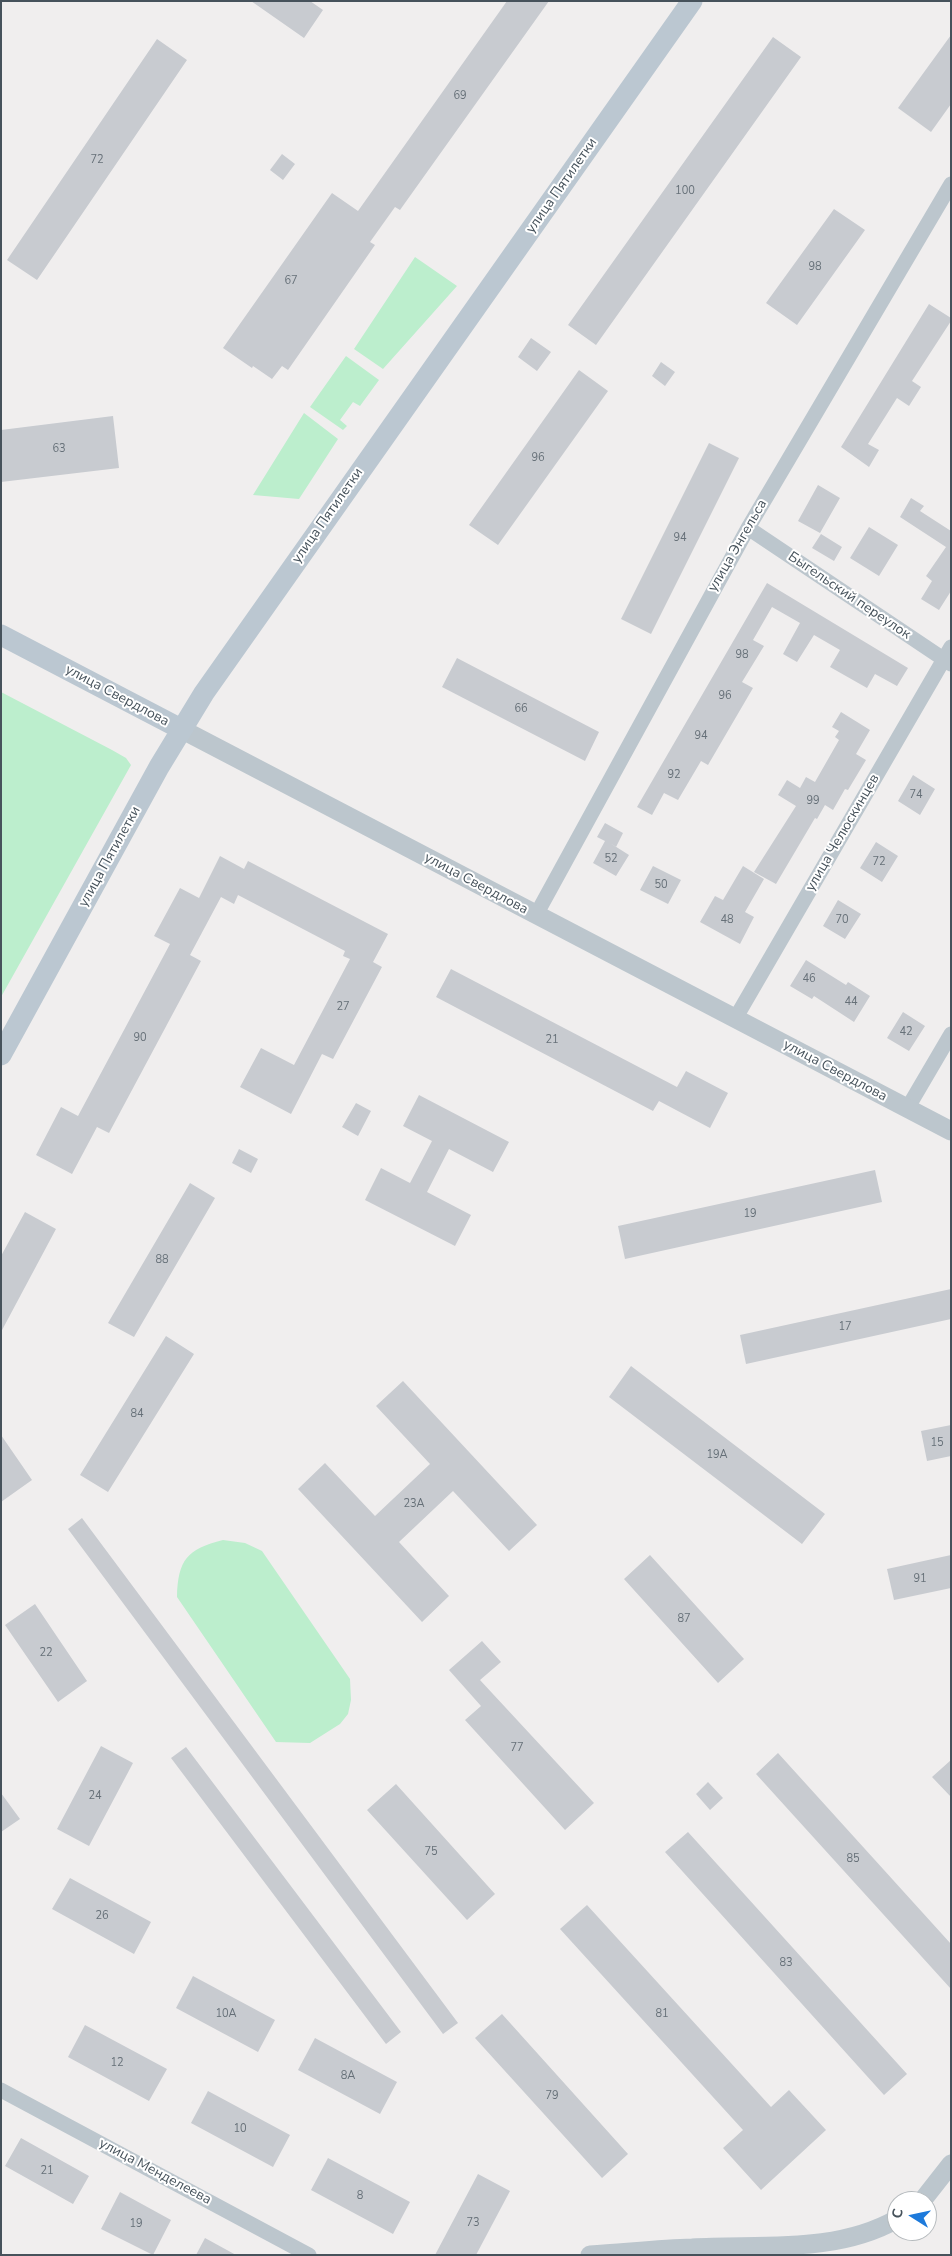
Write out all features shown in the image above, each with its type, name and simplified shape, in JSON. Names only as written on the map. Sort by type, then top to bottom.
[{"type":"main road","name":"улица Пятилетки","points":[[1,1055],[181,730],[204,693],[692,1]]},
{"type":"main road","name":"улица Свердлова","points":[[1,634],[181,730]]},
{"type":"street","name":"улица Энгельса","points":[[536,915],[748,528],[951,184]]},
{"type":"street","name":"Быгельский переулок","points":[[748,528],[948,657]]},
{"type":"street","name":"улица Челюскинцев","points":[[735,1019],[948,657]]},
{"type":"street","name":"улица Свердлова","points":[[181,730],[951,1131]]},
{"type":"street","points":[[907,1109],[951,1034]]},
{"type":"street","name":"улица Менделеева","points":[[1,2090],[310,2255]]},
{"type":"street","points":[[930,2191],[951,2164]]},
{"type":"street","points":[[590,2255],[692,2248],[794,2245],[844,2240],[887,2225]]},
{"type":"green space","points":[[415,257],[457,286],[383,369],[354,349]]},
{"type":"green space","points":[[346,356],[379,380],[360,406],[353,402],[340,420],[347,426],[343,430],[310,407]]},
{"type":"green space","points":[[304,413],[338,439],[299,499],[253,495]]},
{"type":"green space","points":[[1,692],[112,750],[126,758],[131,765],[1,997]]},
{"type":"green space","points":[[223,1540],[245,1543],[262,1551],[350,1679],[351,1700],[348,1714],[340,1724],[310,1743],[276,1742],[177,1597],[180,1574],[187,1558],[201,1548]]},
{"type":"building","points":[[251,1],[310,1],[323,10],[304,38]]},
{"type":"building","points":[[507,1],[549,1],[400,210],[395,207],[370,242],[375,245],[288,370],[282,366],[272,379],[223,348],[332,193],[358,211]]},
{"type":"building","points":[[951,35],[951,104],[931,132],[898,108]]},
{"type":"building","points":[[773,37],[801,57],[596,345],[568,325]]},
{"type":"building","points":[[157,39],[187,60],[37,280],[7,260]]},
{"type":"building","points":[[282,154],[295,164],[283,180],[270,170]]},
{"type":"building","points":[[834,209],[865,230],[797,325],[766,303]]},
{"type":"building","points":[[929,304],[951,318],[951,321],[912,381],[921,387],[909,406],[897,398],[868,444],[879,450],[869,467],[841,447]]},
{"type":"building","points":[[531,338],[551,352],[537,371],[518,357]]},
{"type":"building","points":[[661,362],[675,372],[665,386],[652,376]]},
{"type":"building","points":[[579,370],[608,391],[498,545],[469,525]]},
{"type":"building","points":[[113,416],[119,468],[1,482],[1,430]]},
{"type":"building","points":[[709,443],[739,458],[651,634],[621,619]]},
{"type":"building","points":[[818,485],[840,498],[820,533],[798,521]]},
{"type":"building","points":[[911,498],[924,506],[920,511],[951,531],[951,591],[939,610],[921,599],[932,581],[926,576],[946,547],[900,517]]},
{"type":"building","points":[[869,527],[898,545],[879,576],[850,558]]},
{"type":"building","points":[[821,534],[842,547],[834,561],[812,548]]},
{"type":"building","points":[[767,583],[908,668],[897,686],[875,674],[867,688],[830,667],[840,650],[814,635],[797,662],[783,654],[800,623],[772,607],[753,640],[764,646],[742,682],[753,688],[708,765],[701,761],[678,800],[664,793],[652,815],[637,807]]},
{"type":"building","points":[[457,658],[599,732],[585,761],[442,687]]},
{"type":"building","points":[[841,712],[870,730],[856,754],[866,760],[848,790],[845,789],[833,810],[825,805],[817,819],[815,818],[776,884],[754,872],[796,806],[778,795],[787,780],[800,788],[806,777],[815,782],[839,740],[835,737],[839,731],[832,727]]},
{"type":"building","points":[[913,775],[935,789],[920,815],[898,801]]},
{"type":"building","points":[[605,823],[623,833],[616,847],[629,855],[616,876],[593,863],[605,841],[597,837]]},
{"type":"building","points":[[876,842],[898,856],[882,882],[860,868]]},
{"type":"building","points":[[220,856],[244,869],[248,861],[388,934],[373,962],[382,967],[333,1059],[322,1054],[291,1114],[240,1087],[261,1048],[294,1065],[350,959],[343,956],[345,951],[238,895],[234,904],[221,897],[190,955],[201,961],[109,1133],[97,1127],[72,1174],[36,1155],[61,1107],[78,1116],[170,944],[154,936],[180,888],[199,898]]},
{"type":"building","points":[[653,866],[681,880],[668,904],[640,890]]},
{"type":"building","points":[[743,866],[764,879],[745,912],[754,917],[740,944],[700,922],[715,896],[723,900]]},
{"type":"building","points":[[838,900],[861,914],[845,939],[823,926]]},
{"type":"building","points":[[806,960],[846,985],[848,982],[870,996],[854,1022],[814,996],[812,999],[790,986]]},
{"type":"building","points":[[451,969],[677,1087],[686,1071],[728,1093],[710,1128],[659,1101],[653,1111],[436,997]]},
{"type":"building","points":[[903,1012],[925,1026],[909,1051],[887,1038]]},
{"type":"building","points":[[419,1095],[509,1142],[493,1172],[449,1149],[427,1192],[471,1215],[455,1246],[365,1200],[381,1168],[410,1183],[432,1141],[403,1126]]},
{"type":"building","points":[[356,1103],[371,1111],[358,1136],[342,1127]]},
{"type":"building","points":[[239,1149],[258,1159],[251,1173],[232,1163]]},
{"type":"building","points":[[875,1170],[882,1202],[625,1259],[618,1226]]},
{"type":"building","points":[[190,1183],[215,1198],[134,1337],[108,1323]]},
{"type":"building","points":[[25,1212],[56,1229],[1,1332],[1,1256]]},
{"type":"building","points":[[951,1289],[951,1319],[746,1364],[740,1335]]},
{"type":"building","points":[[166,1336],[194,1354],[108,1492],[80,1475]]},
{"type":"building","points":[[631,1366],[825,1514],[802,1544],[609,1397]]},
{"type":"building","points":[[403,1381],[537,1525],[509,1551],[453,1491],[399,1542],[449,1596],[422,1622],[298,1489],[325,1463],[375,1516],[430,1464],[376,1406]]},
{"type":"building","points":[[951,1425],[951,1456],[927,1461],[921,1431]]},
{"type":"building","points":[[1,1435],[32,1480],[1,1502]]},
{"type":"building","points":[[82,1518],[458,2023],[443,2034],[68,1529]]},
{"type":"building","points":[[650,1555],[744,1659],[718,1683],[624,1579]]},
{"type":"building","points":[[951,1555],[951,1588],[894,1600],[887,1569]]},
{"type":"building","points":[[35,1604],[87,1681],[58,1702],[5,1625]]},
{"type":"building","points":[[482,1641],[501,1662],[480,1680],[594,1803],[565,1830],[465,1720],[481,1706],[449,1670]]},
{"type":"building","points":[[101,1746],[133,1763],[89,1846],[57,1829]]},
{"type":"building","points":[[186,1747],[401,2032],[386,2044],[171,1758]]},
{"type":"building","points":[[778,1753],[951,1944],[951,1989],[756,1774]]},
{"type":"building","points":[[951,1760],[951,1797],[932,1777]]},
{"type":"building","points":[[708,1782],[723,1798],[710,1810],[696,1794]]},
{"type":"building","points":[[396,1784],[495,1894],[467,1920],[367,1810]]},
{"type":"building","points":[[1,1793],[20,1819],[1,1832]]},
{"type":"building","points":[[688,1832],[907,2074],[884,2095],[665,1852]]},
{"type":"building","points":[[70,1878],[151,1922],[134,1954],[52,1909]]},
{"type":"building","points":[[587,1905],[771,2107],[789,2090],[826,2130],[761,2190],[723,2148],[743,2130],[560,1929]]},
{"type":"building","points":[[193,1976],[275,2020],[258,2052],[176,2008]]},
{"type":"building","points":[[502,2014],[628,2154],[602,2178],[475,2038]]},
{"type":"building","points":[[85,2025],[167,2069],[149,2101],[68,2057]]},
{"type":"building","points":[[315,2038],[397,2082],[380,2114],[298,2070]]},
{"type":"building","points":[[208,2091],[290,2135],[273,2167],[191,2123]]},
{"type":"building","points":[[21,2138],[89,2176],[73,2204],[5,2166]]},
{"type":"building","points":[[328,2158],[410,2202],[393,2234],[311,2190]]},
{"type":"building","points":[[478,2174],[510,2191],[476,2255],[435,2255]]},
{"type":"building","points":[[120,2192],[171,2220],[153,2255],[101,2229]]},
{"type":"building","points":[[205,2238],[236,2255],[196,2255]]}]
